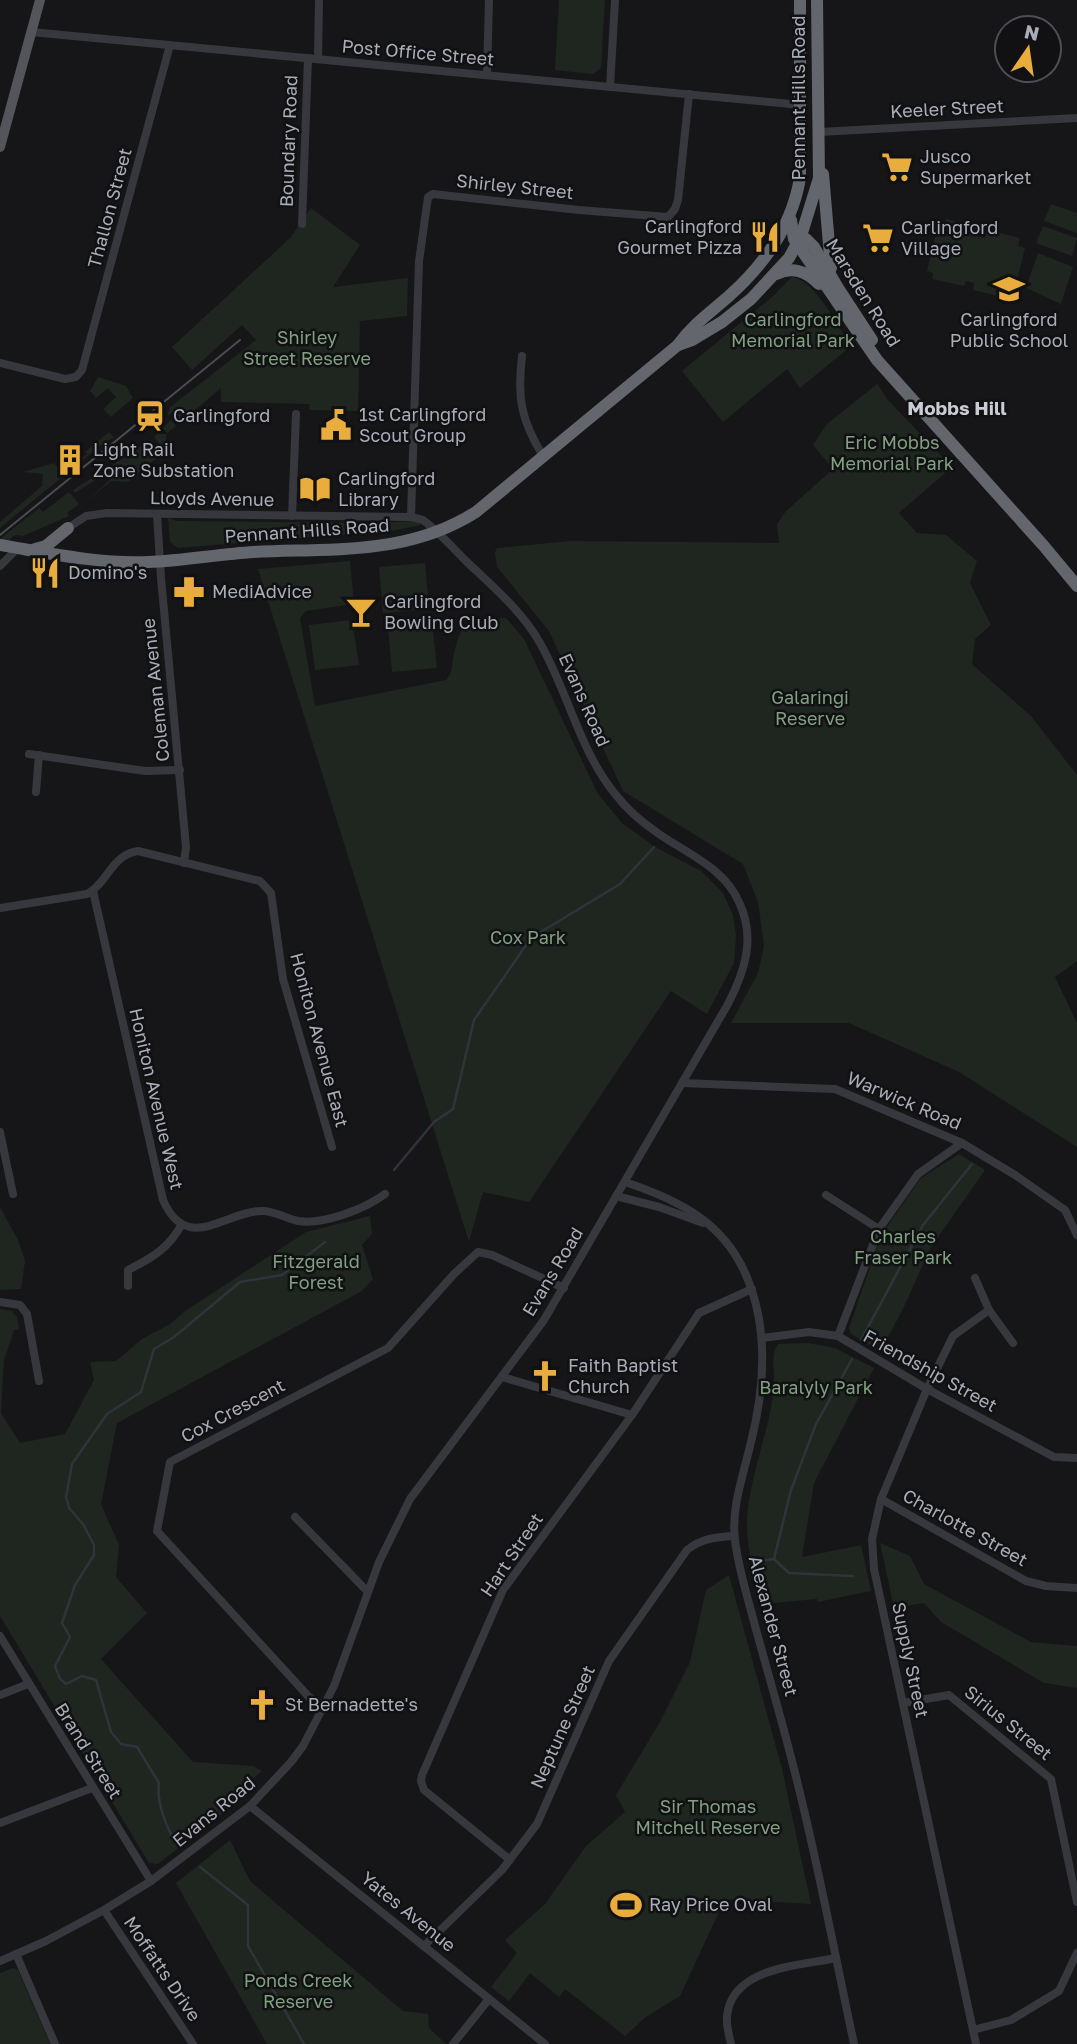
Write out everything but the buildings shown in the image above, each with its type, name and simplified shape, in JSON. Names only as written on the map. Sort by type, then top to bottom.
[{"type":"highway","name":"Pennant Hills Road","points":[[8,546],[91,559],[160,561],[254,552],[346,548],[402,542],[437,533],[476,512],[678,345],[687,332],[735,291],[773,248],[791,212],[800,178],[800,0]]},
{"type":"highway","name":"Pennant Hills Road","points":[[678,345],[722,322],[751,299],[774,275],[797,239],[814,196],[819,159],[817,0]]},
{"type":"highway","points":[[819,159],[824,177],[827,240],[832,275]]},
{"type":"highway","name":"Marsden Road","points":[[791,212],[797,239],[877,360],[1077,586]]},
{"type":"highway","name":"Marsden Road","points":[[797,239],[814,247],[884,357],[891,374]]},
{"type":"highway","points":[[735,291],[759,276],[797,239]]},
{"type":"highway","points":[[774,275],[787,269],[800,271],[809,275],[832,295]]},
{"type":"highway","points":[[32,550],[46,546],[68,528]]},
{"type":"main road","points":[[0,147],[40,0]]},
{"type":"street","points":[[318,59],[319,0]]},
{"type":"street","points":[[487,75],[489,0]]},
{"type":"street","points":[[610,87],[615,0]]},
{"type":"street","name":"Post Office Street","points":[[31,32],[801,105]]},
{"type":"street","name":"Thallon Street","points":[[0,363],[61,379],[76,377],[85,362],[170,45]]},
{"type":"street","name":"Boundary Road","points":[[302,224],[308,58]]},
{"type":"street","name":"Shirley Street","points":[[411,517],[419,261],[428,197],[433,194],[579,210],[668,216],[675,209],[678,200],[689,94]]},
{"type":"street","name":"Keeler Street","points":[[820,132],[1077,118]]},
{"type":"street","points":[[522,356],[519,393],[523,417],[543,456]]},
{"type":"street","points":[[292,516],[296,414]]},
{"type":"street","name":"Lloyds Avenue","points":[[68,528],[80,519],[96,513],[411,517]]},
{"type":"street","name":"Coleman Avenue","points":[[158,514],[186,847],[184,863]]},
{"type":"street","points":[[411,517],[423,520],[437,533]]},
{"type":"street","name":"Evans Road","points":[[0,1961],[104,1910],[151,1881],[250,1806],[272,1785],[298,1753],[324,1706],[341,1667],[367,1591],[410,1499],[544,1320],[728,1004],[745,968],[747,927],[739,901],[732,889],[715,871],[642,822],[614,793],[595,762],[547,656],[532,630],[499,593],[437,533]]},
{"type":"street","points":[[0,566],[8,546]]},
{"type":"street","points":[[29,754],[145,771],[180,770]]},
{"type":"street","points":[[36,792],[39,755]]},
{"type":"street","name":"Honiton Avenue East","points":[[93,891],[117,861],[127,854],[144,852],[254,878],[265,885],[271,893],[283,979],[331,1147]]},
{"type":"street","points":[[0,908],[69,898],[93,891]]},
{"type":"street","name":"Honiton Avenue West","points":[[93,891],[163,1200],[169,1212],[182,1224]]},
{"type":"street","name":"Warwick Road","points":[[682,1083],[835,1089],[962,1143],[1065,1210],[1077,1235]]},
{"type":"street","points":[[0,1132],[13,1194]]},
{"type":"street","points":[[838,1336],[879,1229],[918,1174],[962,1143]]},
{"type":"street","name":"Alexander Street","points":[[625,1182],[682,1204],[709,1226],[734,1252],[752,1289],[762,1338],[762,1382],[751,1443],[737,1497],[734,1536],[750,1607],[794,1765],[854,2044]]},
{"type":"street","points":[[128,1286],[128,1270],[160,1253],[174,1239],[182,1224],[191,1227],[210,1226],[260,1211],[297,1220],[316,1221],[367,1207],[384,1194]]},
{"type":"street","points":[[827,1195],[879,1229]]},
{"type":"street","name":"Alexander Street","points":[[616,1196],[676,1213],[709,1226]]},
{"type":"street","name":"Cox Crescent","points":[[324,1706],[309,1697],[157,1531],[170,1462],[388,1348],[454,1274],[478,1252],[492,1255],[564,1288]]},
{"type":"street","points":[[975,1278],[989,1310],[1013,1343]]},
{"type":"street","name":"Hart Street","points":[[510,1860],[427,1793],[421,1784],[421,1778],[503,1590],[632,1415],[699,1313],[752,1289]]},
{"type":"street","points":[[0,1302],[20,1305],[27,1314],[39,1381]]},
{"type":"street","name":"Supply Street","points":[[976,2044],[874,1568],[872,1539],[881,1499],[927,1389],[953,1336],[989,1310]]},
{"type":"street","name":"Friendship Street","points":[[762,1338],[809,1332],[838,1336],[927,1389],[1054,1457],[1077,1458]]},
{"type":"street","points":[[502,1377],[632,1415]]},
{"type":"street","name":"Charlotte Street","points":[[881,1499],[1026,1581],[1046,1586],[1077,1588]]},
{"type":"street","points":[[295,1517],[367,1591]]},
{"type":"street","name":"Neptune Street","points":[[424,1946],[510,1860],[537,1824],[609,1661],[687,1550],[696,1542],[734,1536]]},
{"type":"street","name":"Brand Street","points":[[0,1636],[151,1881]]},
{"type":"street","points":[[0,1695],[28,1684]]},
{"type":"street","name":"Sirius Street","points":[[903,1703],[949,1695],[1051,1779],[1077,1898]]},
{"type":"street","points":[[0,1823],[92,1788]]},
{"type":"street","name":"Yates Avenue","points":[[250,1806],[545,2044]]},
{"type":"street","name":"Moffatts Drive","points":[[104,1910],[193,2044]]},
{"type":"street","points":[[973,2030],[1011,2020],[1059,1991],[1077,1953]]},
{"type":"street","points":[[16,1954],[55,2044]]},
{"type":"street","points":[[731,2044],[727,2025],[729,2008],[736,1993],[748,1981],[763,1974],[836,1958]]},
{"type":"street","points":[[453,2044],[489,1999]]},
{"type":"green space","points":[[559,0],[605,0],[601,68],[593,74],[555,70]]},
{"type":"green space","points":[[1051,204],[1077,213],[1077,233],[1044,221]]},
{"type":"green space","name":"Shirley Street Reserve","points":[[311,208],[360,245],[333,287],[408,278],[407,316],[360,321],[358,411],[310,410],[309,404],[221,402],[221,388],[182,421],[173,412],[169,415],[169,408],[256,340],[242,325],[192,370],[172,347],[290,238]]},
{"type":"green space","points":[[946,219],[979,227],[977,236],[985,238],[987,230],[1020,238],[1018,246],[1025,248],[1014,293],[1007,292],[1006,298],[973,290],[974,283],[966,281],[964,286],[932,279],[933,273],[927,271],[938,226],[944,227]]},
{"type":"green space","points":[[1043,226],[1077,238],[1072,256],[1036,243]]},
{"type":"green space","points":[[1038,253],[1073,267],[1061,304],[1026,288]]},
{"type":"green space","name":"Carlingford Memorial Park","points":[[792,277],[801,280],[817,295],[851,346],[800,388],[787,369],[723,422],[682,371],[772,297]]},
{"type":"green space","points":[[98,377],[126,386],[133,398],[111,417],[103,409],[116,397],[108,388],[96,398],[90,391]]},
{"type":"green space","name":"Galaringi Reserve","points":[[877,384],[888,400],[952,467],[899,513],[917,533],[946,535],[977,561],[970,583],[991,625],[975,639],[972,664],[1031,716],[1077,775],[1077,961],[1055,977],[1077,1023],[1077,1147],[959,1072],[849,1023],[731,1023],[758,973],[764,946],[758,902],[743,864],[623,791],[549,631],[497,567],[497,548],[571,541],[779,543],[777,524],[786,511],[833,469],[813,445],[827,424]]},
{"type":"green space","points":[[171,420],[176,426],[166,434],[166,450],[128,482],[111,481],[81,506],[110,480],[103,475],[75,493],[73,490],[142,446],[148,453],[159,444],[154,437]]},
{"type":"green space","points":[[109,432],[114,438],[106,441],[0,528],[0,522],[42,486],[43,474],[23,472],[54,463],[62,473],[87,454],[85,452]]},
{"type":"green space","points":[[69,492],[79,504],[67,513],[69,516],[23,536],[15,535],[0,548],[0,539],[39,508],[43,512]]},
{"type":"green space","points":[[168,517],[176,521],[415,521],[422,525],[391,531],[178,548],[170,542]]},
{"type":"green space","name":"Cox Park","points":[[350,561],[354,604],[306,611],[300,618],[315,706],[446,680],[451,672],[456,645],[463,628],[474,621],[506,618],[524,639],[598,794],[622,823],[655,847],[701,871],[723,893],[733,915],[736,936],[734,963],[707,1014],[671,991],[529,1202],[483,1192],[469,1242],[258,569]]},
{"type":"green space","points":[[425,563],[429,609],[383,613],[379,567]]},
{"type":"green space","points":[[352,620],[359,665],[315,670],[309,625]]},
{"type":"green space","points":[[432,622],[437,668],[392,672],[388,627]]},
{"type":"green space","name":"Charles Fraser Park","points":[[959,1154],[985,1170],[931,1247],[901,1313],[880,1351],[851,1334],[849,1328],[881,1235],[921,1178]]},
{"type":"green space","points":[[0,1207],[18,1240],[25,1261],[21,1289],[0,1290]]},
{"type":"green space","name":"Fitzgerald Forest","points":[[370,1216],[372,1234],[362,1245],[373,1279],[362,1291],[117,1423],[101,1504],[119,1545],[116,1577],[147,1613],[101,1659],[193,1762],[253,1766],[262,1771],[254,1778],[246,1780],[244,1795],[236,1803],[158,1864],[149,1863],[0,1616],[0,1309],[12,1311],[17,1317],[19,1329],[14,1330],[4,1360],[1,1413],[20,1443],[65,1434],[94,1380],[90,1362],[116,1361],[142,1339],[170,1324],[185,1311],[306,1232]]},
{"type":"green space","name":"Baralyly Park","points":[[808,1343],[835,1348],[874,1368],[814,1483],[802,1557],[861,1545],[871,1591],[818,1602],[817,1599],[762,1604],[749,1552],[747,1519],[752,1485],[772,1403],[774,1353],[778,1344]]},
{"type":"green space","points":[[880,1543],[910,1556],[924,1584],[1031,1642],[1077,1646],[1077,1688],[1044,1683],[941,1622],[924,1603],[894,1608]]},
{"type":"green space","name":"Sir Thomas Mitchell Reserve","points":[[729,1575],[782,1769],[811,1904],[725,1899],[680,1996],[646,2017],[625,2036],[565,1989],[559,1997],[530,1973],[509,2001],[491,1987],[517,1953],[505,1940],[545,1904],[586,1846],[625,1812],[616,1795],[660,1722],[690,1662],[706,1590]]},
{"type":"green space","name":"Ponds Creek Reserve","points":[[230,1840],[250,1881],[403,2011],[428,2014],[429,2028],[446,2044],[267,2044],[176,1883]]},
{"type":"green space","points":[[13,1968],[18,1970],[50,2044],[0,2044],[0,1973]]},
{"type":"waterway","points":[[394,1170],[434,1122],[453,1109],[474,1020],[531,938],[620,884],[654,847]]},
{"type":"waterway","points":[[861,1340],[923,1225],[972,1164]]},
{"type":"waterway","points":[[177,1845],[163,1815],[159,1783],[137,1747],[121,1744],[111,1732],[96,1680],[82,1676],[66,1684],[60,1679],[55,1666],[70,1637],[62,1623],[75,1585],[94,1555],[94,1545],[83,1524],[69,1508],[66,1497],[72,1464],[107,1414],[141,1392],[154,1349],[174,1337],[240,1282],[282,1275],[325,1242]]},
{"type":"waterway","points":[[759,1561],[774,1559],[791,1490],[816,1424],[852,1359]]},
{"type":"waterway","points":[[774,1559],[789,1573],[853,1576]]},
{"type":"waterway","points":[[200,1867],[248,1905],[248,1946],[304,2044]]},
{"type":"tram line","points":[[0,535],[240,340]]},
{"type":"place","name":"Jusco Supermarket","points":[[897,167]]},
{"type":"place","name":"Carlingford Gourmet Pizza","points":[[765,237]]},
{"type":"place","name":"Carlingford Village","points":[[878,238]]},
{"type":"place","name":"Carlingford Public School","points":[[1009,289]]},
{"type":"place","name":"Carlingford","points":[[150,416]]},
{"type":"place","name":"1st Carlingford Scout Group","points":[[336,425]]},
{"type":"place","name":"Light Rail Zone Substation","points":[[70,460]]},
{"type":"place","name":"Carlingford Library","points":[[315,489]]},
{"type":"place","name":"Domino's","points":[[45,573]]},
{"type":"place","name":"MediAdvice","points":[[189,592]]},
{"type":"place","name":"Carlingford Bowling Club","points":[[361,612]]},
{"type":"place","name":"Faith Baptist Church","points":[[545,1376]]},
{"type":"place","name":"St Bernadette's","points":[[262,1705]]},
{"type":"place","name":"Ray Price Oval","points":[[626,1905]]},
{"type":"district","name":"Mobbs Hill","points":[[957,408]]},
{"type":"park label","name":"Eric Mobbs Memorial Park","points":[[892,453]]}]
